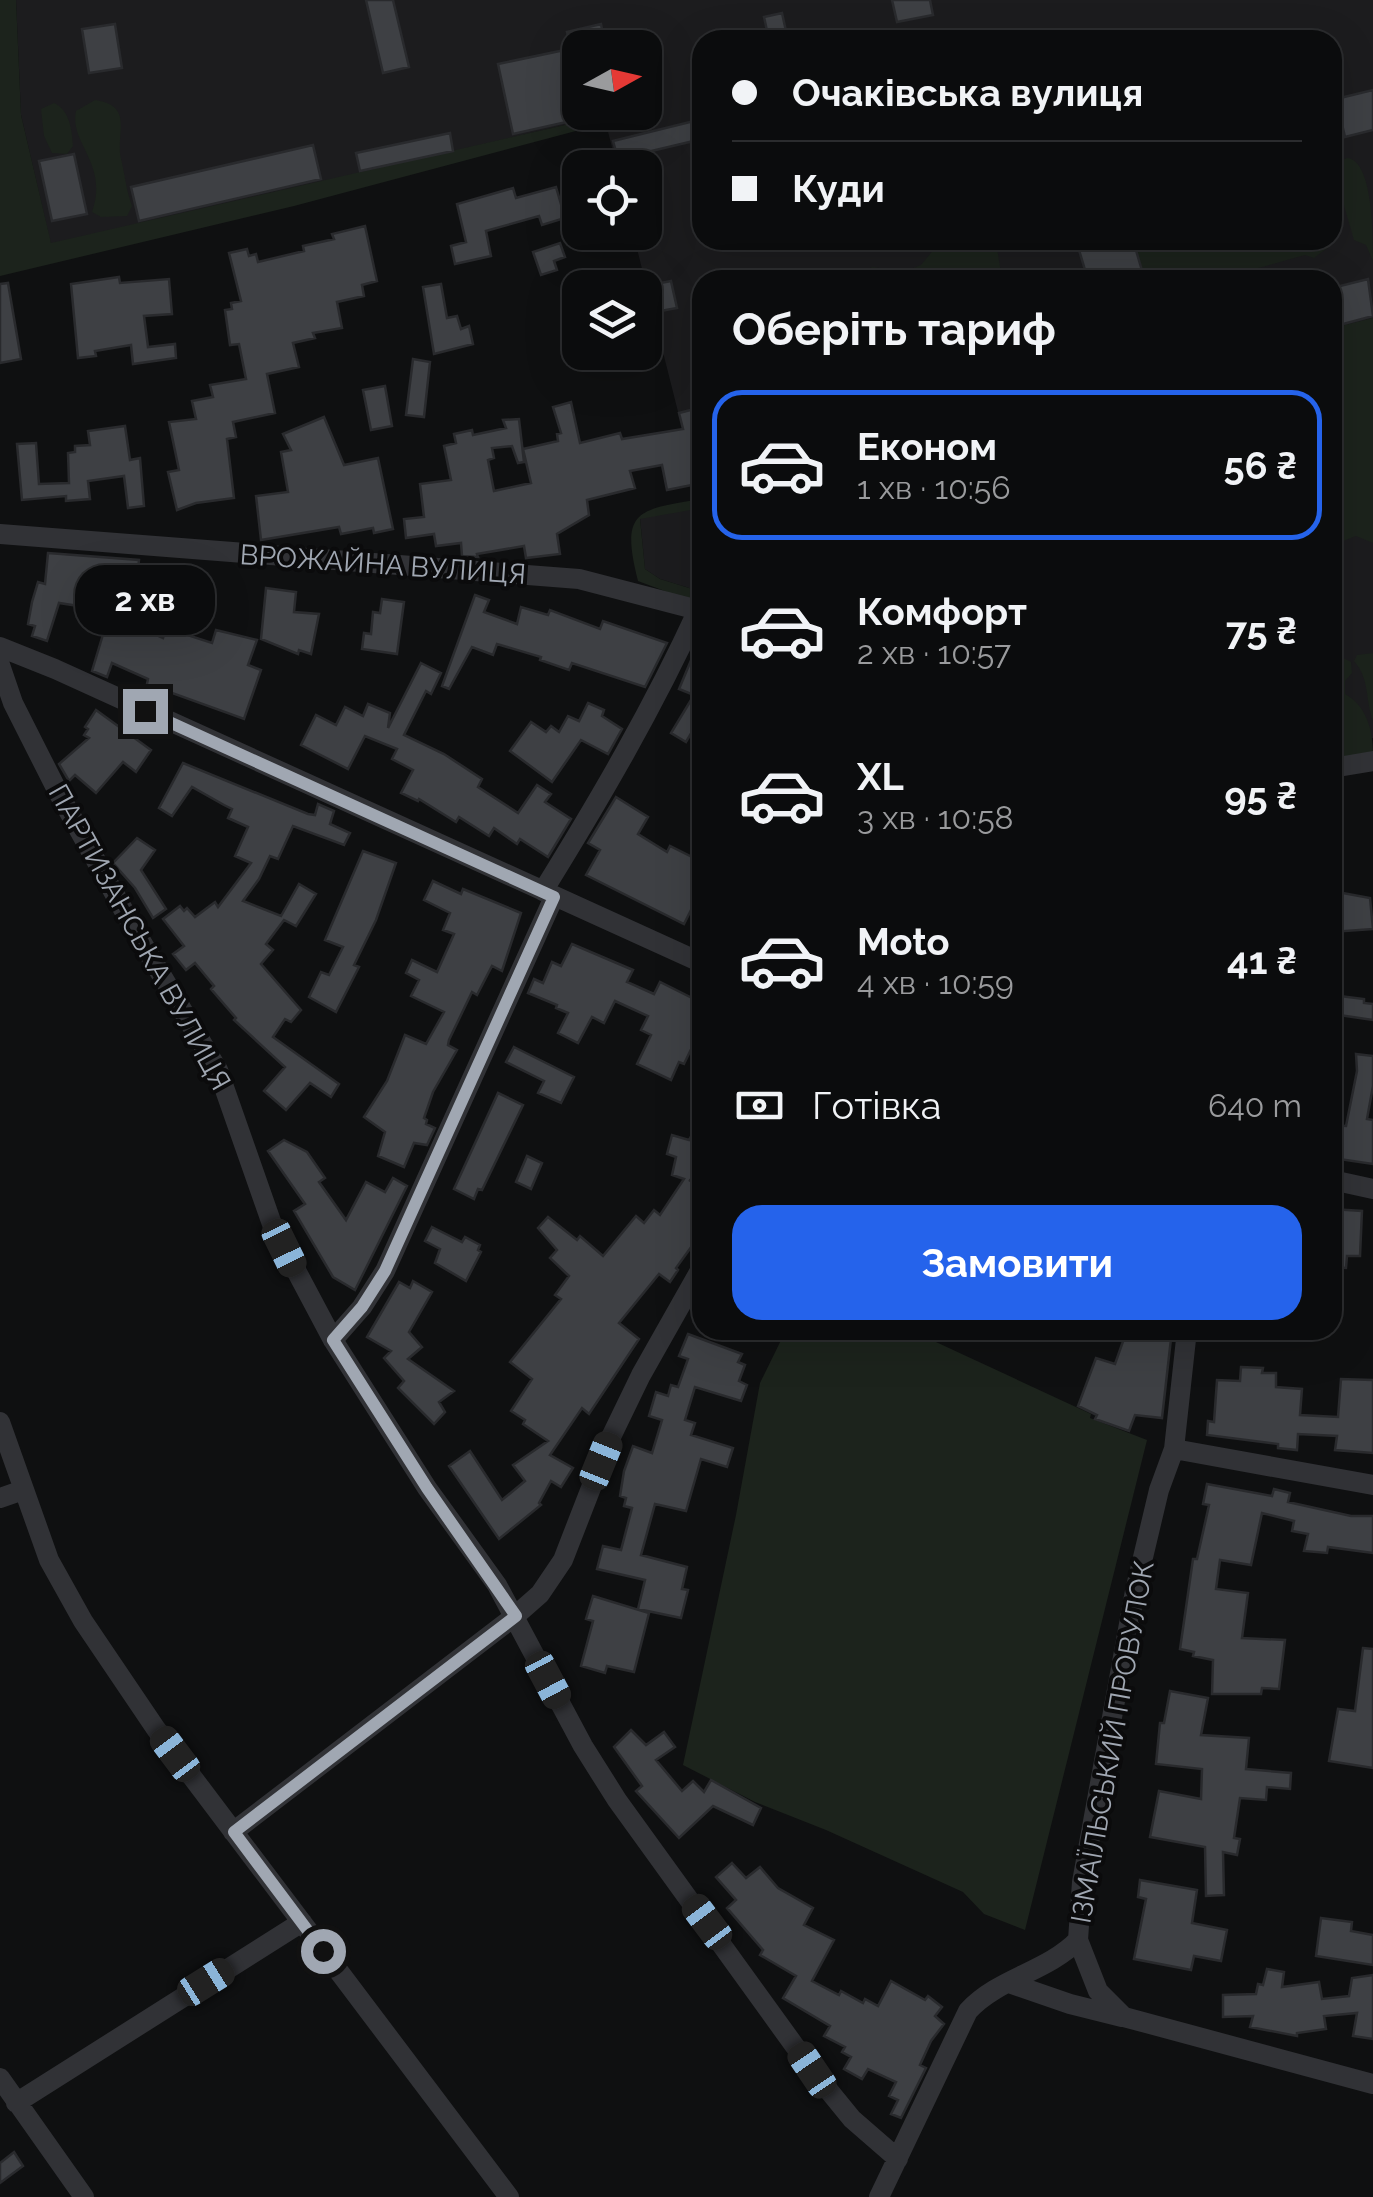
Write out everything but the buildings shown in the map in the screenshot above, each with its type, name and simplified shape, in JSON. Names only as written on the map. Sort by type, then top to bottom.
[{"type":"street","name":"ВРОЖАЙНА ВУЛИЦЯ","points":[[0,534],[579,579],[692,608]]},
{"type":"street","points":[[333,1340],[362,1307],[385,1271],[549,894],[692,626]]},
{"type":"street","points":[[0,647],[692,958]]},
{"type":"street","name":"ПАРТИЗАНСЬКА ВУЛИЦЯ","points":[[0,665],[13,704],[59,794],[218,1070],[273,1227],[333,1340],[427,1488],[516,1616],[583,1746],[617,1800],[812,2070],[852,2119],[898,2159]]},
{"type":"street","points":[[1342,766],[1373,761]]},
{"type":"street","points":[[1342,1182],[1373,1189]]},
{"type":"street","points":[[234,1832],[516,1616],[552,1580],[640,1375],[692,1284]]},
{"type":"street","name":"ІЗМАЇЛЬСЬКИЙ ПРОВУЛОК","points":[[879,2197],[968,2011],[978,2000],[1067,1952],[1078,1940],[1082,1882],[1135,1591],[1159,1490],[1174,1449],[1185,1340]]},
{"type":"street","points":[[0,1422],[49,1560],[83,1621],[156,1729],[509,2197]]},
{"type":"street","points":[[1174,1449],[1373,1485]]},
{"type":"street","points":[[0,1498],[23,1490]]},
{"type":"street","points":[[9,2102],[302,1922]]},
{"type":"street","points":[[1078,1940],[1098,1991],[1124,2017]]},
{"type":"street","points":[[1008,1983],[1070,2004],[1373,2084]]},
{"type":"street","points":[[0,2078],[9,2102],[84,2197]]},
{"type":"shaded area","points":[[0,0],[16,0],[21,115],[51,243],[562,126],[562,130],[580,130],[294,206],[0,276]]},
{"type":"shaded area","points":[[16,0],[1373,0],[1373,738],[1342,743],[1342,270],[692,270],[692,467],[662,348],[662,270],[642,270],[637,250],[662,250],[662,150],[613,150],[608,130],[662,130],[662,30],[562,30],[562,126],[51,245],[21,115]]},
{"type":"shaded area","points":[[95,100],[107,103],[119,114],[121,159],[132,206],[127,216],[101,217],[92,212],[96,180],[75,123],[76,111]]},
{"type":"shaded area","points":[[54,103],[64,111],[71,128],[73,146],[67,154],[52,153],[44,136],[41,109]]},
{"type":"shaded area","points":[[1347,158],[1356,162],[1367,185],[1373,261],[1366,245],[1354,240],[1342,198],[1342,160]]},
{"type":"shaded area","points":[[933,250],[997,250],[1000,270],[909,270],[921,265]]},
{"type":"shaded area","points":[[1133,250],[1325,250],[1314,258],[1305,255],[1251,270],[1138,270]]},
{"type":"shaded area","points":[[1373,318],[1373,543],[1356,536],[1342,541],[1342,326]]},
{"type":"shaded area","points":[[692,500],[692,510],[640,519],[645,569],[660,579],[692,589],[692,601],[638,581],[631,540],[633,527],[639,518],[648,511]]},
{"type":"shaded area","points":[[692,509],[692,589],[660,579],[645,569],[640,518]]},
{"type":"shaded area","points":[[1373,653],[1373,721],[1365,682],[1354,661],[1357,655]]},
{"type":"shaded area","points":[[1342,658],[1351,662],[1352,673],[1345,681],[1345,694],[1359,705],[1367,720],[1373,754],[1342,759]]},
{"type":"shaded area","points":[[781,1340],[932,1340],[1091,1414],[1090,1418],[1147,1440],[1025,1930],[984,1914],[963,1892],[755,1802],[683,1765],[760,1383]]},
{"type":"route","points":[[145,711],[554,897],[385,1271],[362,1307],[333,1340],[427,1488],[516,1616],[234,1832],[323,1951]]}]
